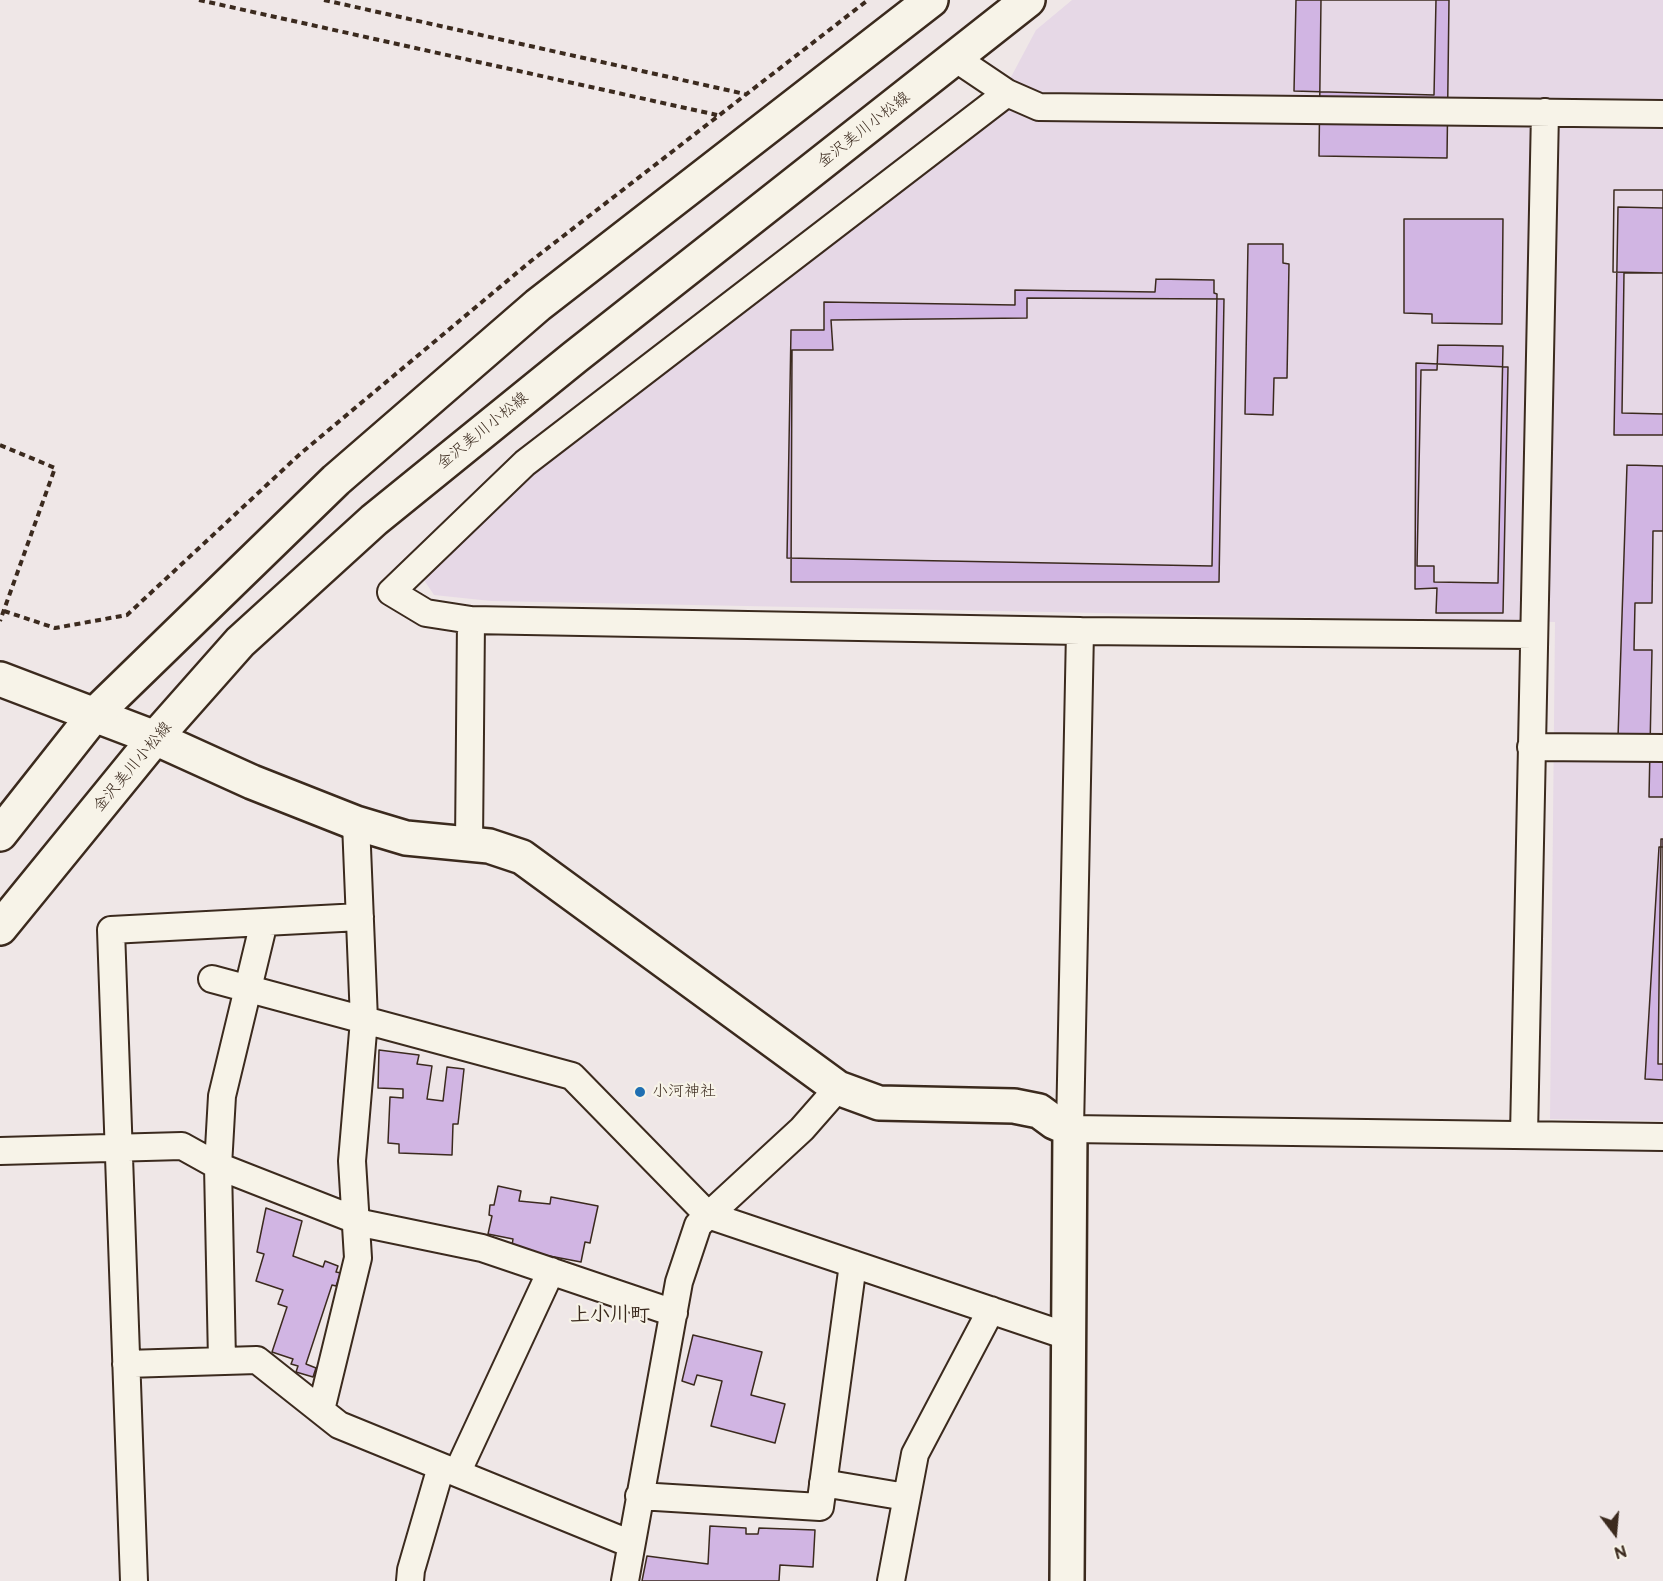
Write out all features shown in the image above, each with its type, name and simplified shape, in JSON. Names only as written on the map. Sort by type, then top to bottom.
[{"type":"main road","points":[[0,834],[94,715],[336,480],[530,313],[931,0]]},
{"type":"main road","name":"金沢美川小松線","points":[[0,928],[155,738],[240,642],[374,520],[575,357],[1028,0]]},
{"type":"main road","points":[[0,679],[155,738],[252,782],[356,824],[406,838],[489,846],[522,857],[838,1088],[879,1103],[1014,1106],[1040,1111],[1054,1122],[1070,1129],[1067,1581]]},
{"type":"street","points":[[955,58],[1007,93],[1039,107],[1663,114]]},
{"type":"street","points":[[1007,93],[525,463],[391,592],[426,613],[471,620],[1080,631],[1533,635]]},
{"type":"street","points":[[1524,1135],[1545,112]]},
{"type":"street","points":[[469,844],[471,620]]},
{"type":"street","points":[[1080,631],[1070,1129],[1663,1137]]},
{"type":"street","points":[[1531,747],[1663,748]]},
{"type":"street","points":[[321,1410],[358,1258],[352,1161],[364,1020],[356,824]]},
{"type":"street","points":[[134,1581],[111,930],[360,917]]},
{"type":"street","points":[[222,1361],[218,1166],[222,1096],[264,922]]},
{"type":"street","points":[[212,979],[572,1076],[708,1215],[1070,1337]]},
{"type":"street","points":[[625,1581],[679,1282],[698,1225],[802,1129],[838,1088]]},
{"type":"street","points":[[0,1151],[182,1146],[218,1166],[355,1221],[482,1248],[674,1313]]},
{"type":"street","points":[[639,1496],[820,1507],[853,1264]]},
{"type":"street","points":[[410,1581],[411,1570],[449,1470],[551,1271]]},
{"type":"street","points":[[891,1581],[915,1454],[991,1310]]},
{"type":"street","points":[[126,1364],[257,1360],[339,1425],[631,1544]]},
{"type":"street","points":[[823,1483],[906,1497]]},
{"type":"path","points":[[199,0],[718,115]]},
{"type":"path","points":[[324,0],[745,94]]},
{"type":"path","points":[[4,611],[55,628],[127,615],[300,454],[531,261],[868,0]]},
{"type":"path","points":[[0,445],[55,468],[0,621]]},
{"type":"shaded area","points":[[1072,0],[1663,0],[1663,1121],[1550,1119],[1555,622],[491,601],[434,595],[422,577],[536,472],[985,126],[1036,30]]},
{"type":"building","points":[[1296,0],[1436,0],[1434,95],[1294,91]]},
{"type":"building","points":[[1321,0],[1449,0],[1447,158],[1319,156]]},
{"type":"building","points":[[1614,190],[1663,190],[1663,273],[1613,272]]},
{"type":"building","points":[[1614,190],[1663,190],[1663,273],[1613,272]]},
{"type":"building","points":[[1618,207],[1663,208],[1663,435],[1614,435]]},
{"type":"building","points":[[1404,219],[1503,219],[1502,324],[1432,323],[1432,314],[1404,313]]},
{"type":"building","points":[[1248,244],[1283,244],[1283,263],[1289,264],[1287,378],[1274,378],[1273,415],[1245,414]]},
{"type":"building","points":[[1624,273],[1663,273],[1663,414],[1622,413]]},
{"type":"building","points":[[1156,279],[1214,280],[1214,293],[1217,294],[1212,566],[787,558],[791,330],[824,330],[824,302],[1015,305],[1015,290],[1155,292]]},
{"type":"building","points":[[1027,298],[1224,299],[1219,582],[791,582],[792,350],[833,350],[831,320],[1027,318]]},
{"type":"building","points":[[1438,345],[1503,346],[1498,583],[1434,582],[1434,566],[1417,566],[1421,370],[1437,370]]},
{"type":"building","points":[[1416,363],[1508,367],[1503,613],[1436,613],[1437,588],[1415,589]]},
{"type":"building","points":[[1627,465],[1663,466],[1663,737],[1618,737]]},
{"type":"building","points":[[1653,531],[1663,531],[1663,797],[1649,797],[1652,650],[1634,650],[1635,603],[1652,603]]},
{"type":"building","points":[[1661,839],[1663,839],[1663,1064],[1658,1064]]},
{"type":"building","points":[[1659,847],[1663,847],[1663,1080],[1645,1079]]},
{"type":"building","points":[[379,1050],[419,1055],[417,1064],[432,1066],[427,1099],[443,1101],[447,1067],[464,1069],[458,1124],[453,1124],[452,1155],[399,1153],[399,1144],[388,1143],[390,1097],[403,1098],[403,1089],[378,1088]]},
{"type":"building","points":[[498,1186],[521,1191],[519,1201],[550,1204],[551,1197],[598,1206],[590,1243],[585,1242],[581,1262],[539,1254],[538,1258],[511,1252],[513,1239],[488,1234],[492,1216],[489,1215],[490,1205],[494,1205]]},
{"type":"building","points":[[266,1208],[302,1221],[293,1256],[323,1267],[325,1261],[338,1266],[336,1272],[341,1273],[336,1286],[332,1285],[306,1364],[316,1368],[313,1377],[296,1372],[298,1366],[291,1364],[293,1359],[272,1352],[287,1307],[278,1304],[283,1290],[256,1281],[264,1254],[257,1252]]},
{"type":"building","points":[[693,1335],[762,1352],[751,1395],[785,1404],[775,1443],[711,1426],[722,1381],[697,1375],[694,1385],[682,1381]]},
{"type":"building","points":[[710,1526],[746,1528],[746,1534],[758,1534],[759,1528],[815,1530],[813,1567],[780,1565],[779,1581],[642,1581],[647,1556],[708,1564]]},
{"type":"place","name":"小河神社","points":[[640,1092]]},
{"type":"district","name":"上小川町","points":[[610,1316]]}]
